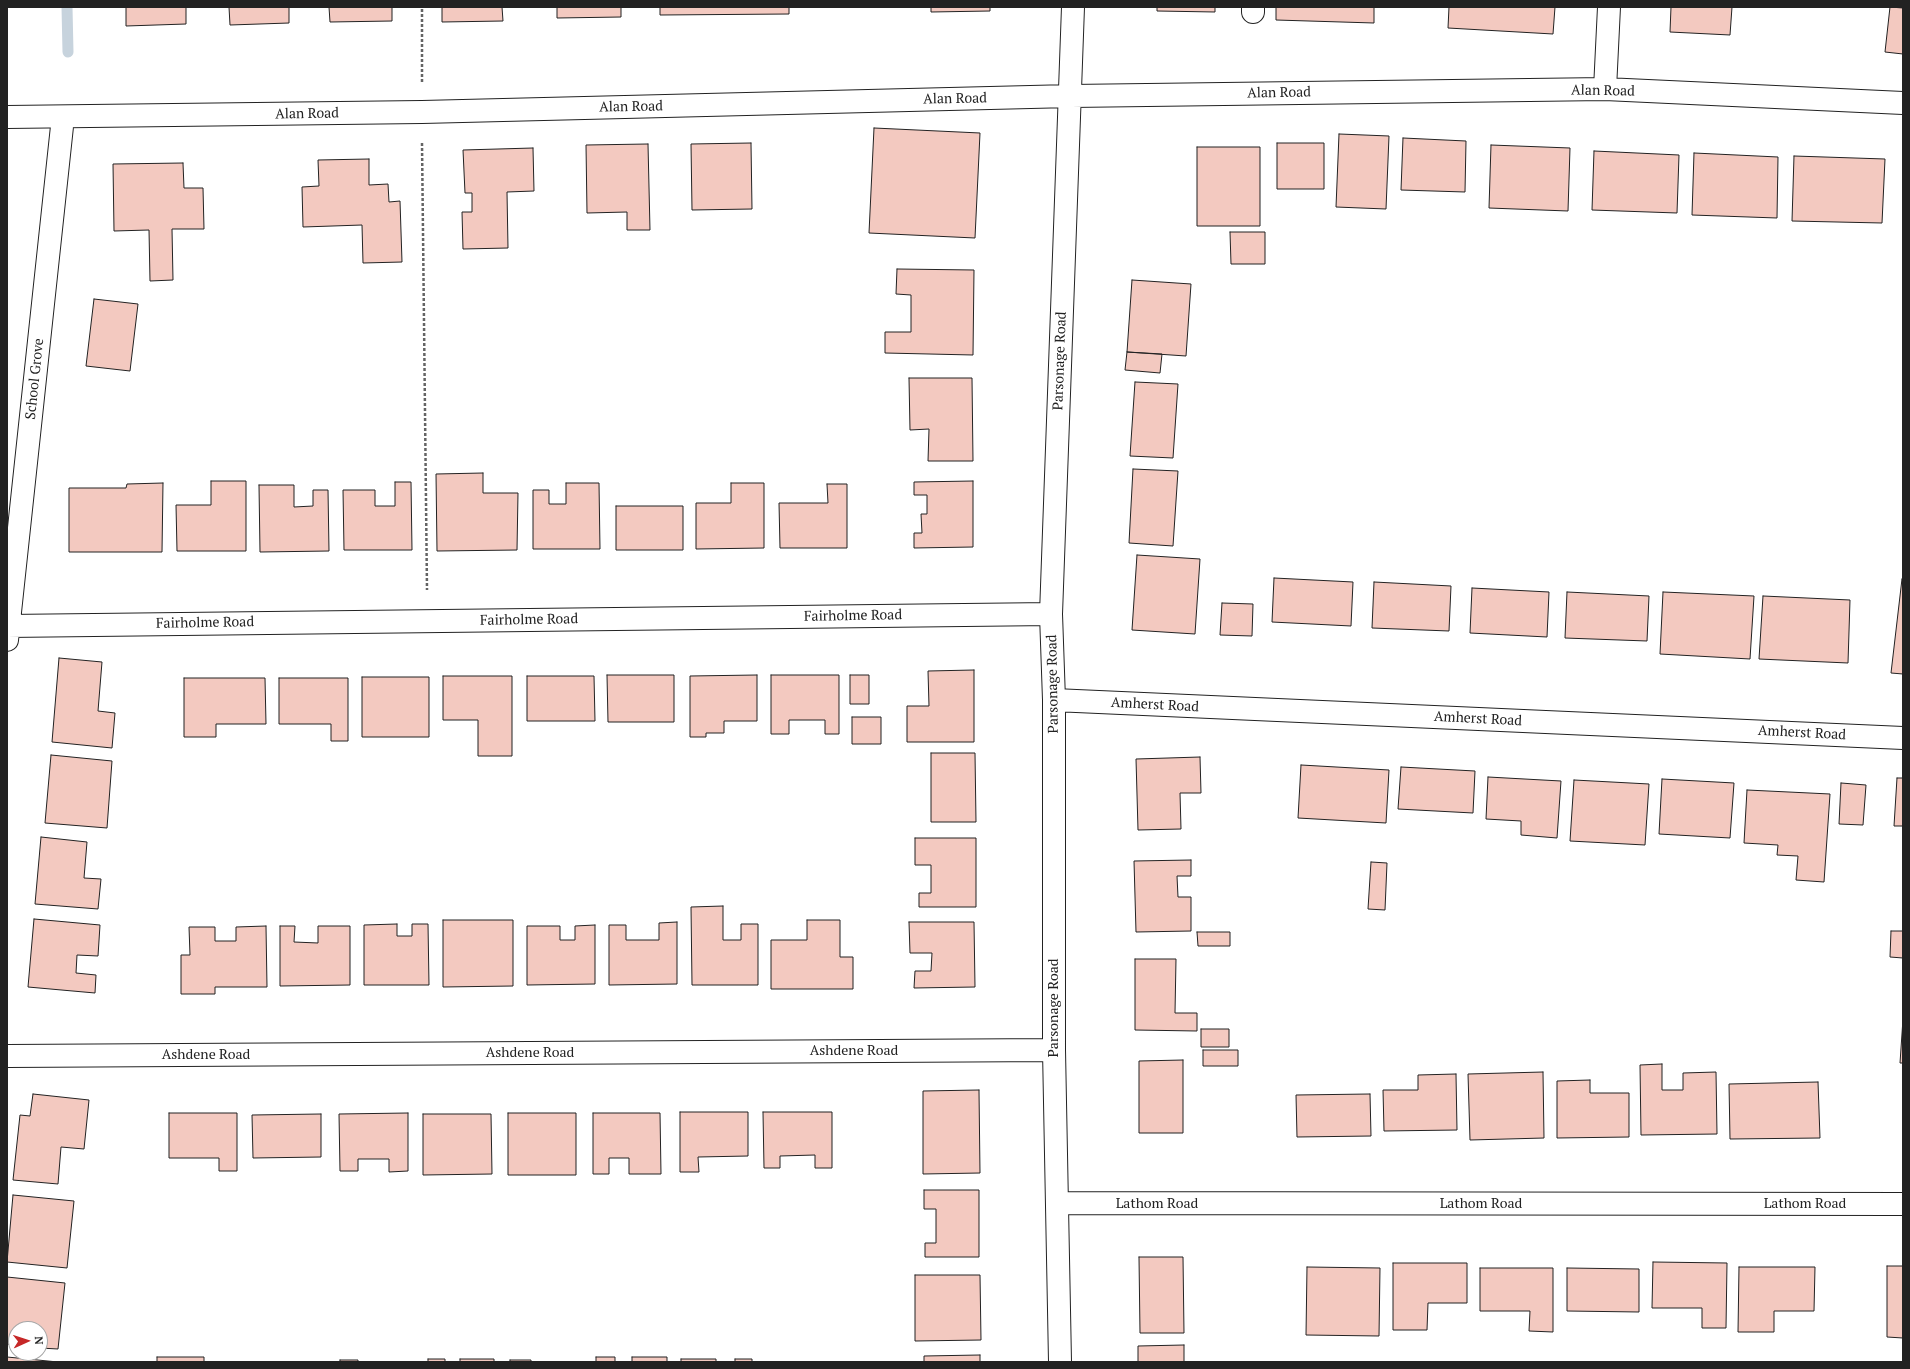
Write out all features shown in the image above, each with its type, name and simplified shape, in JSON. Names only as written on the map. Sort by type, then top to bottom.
[{"type":"street","name":"Parsonage Road","points":[[1060,1362],[1054,1050],[1054,700],[1051,614],[1073,7]]},
{"type":"street","points":[[1605,90],[1609,7]]},
{"type":"street","name":"Alan Road","points":[[7,117],[422,112],[1070,96],[1605,90],[1903,103]]},
{"type":"street","name":"School Grove","points":[[8,630],[63,117]]},
{"type":"street","name":"Fairholme Road","points":[[8,630],[427,620],[1051,614]]},
{"type":"street","name":"Amherst Road","points":[[1054,700],[1903,738]]},
{"type":"street","name":"Ashdene Road","points":[[7,1056],[1054,1050]]},
{"type":"street","name":"Lathom Road","points":[[1058,1204],[1903,1204]]},
{"type":"path","points":[[422,7],[427,620]]},
{"type":"building","points":[[126,7],[186,7],[186,24],[126,26]]},
{"type":"building","points":[[229,7],[289,7],[289,23],[230,25]]},
{"type":"building","points":[[329,7],[392,7],[392,21],[330,22]]},
{"type":"building","points":[[442,7],[502,7],[503,21],[442,22]]},
{"type":"building","points":[[557,7],[621,7],[621,17],[557,18]]},
{"type":"building","points":[[660,7],[789,7],[789,14],[660,15]]},
{"type":"building","points":[[931,7],[990,7],[990,11],[931,12]]},
{"type":"building","points":[[1157,7],[1215,7],[1215,12],[1157,11]]},
{"type":"building","points":[[1276,7],[1374,7],[1374,23],[1276,20]]},
{"type":"building","points":[[1449,7],[1555,7],[1553,34],[1448,28]]},
{"type":"building","points":[[1671,7],[1732,7],[1730,35],[1670,32]]},
{"type":"building","points":[[1890,7],[1903,8],[1903,54],[1885,52]]},
{"type":"building","points":[[874,128],[980,133],[975,238],[869,233]]},
{"type":"building","points":[[1339,134],[1389,136],[1386,209],[1336,207]]},
{"type":"building","points":[[1403,138],[1466,141],[1465,192],[1401,190]]},
{"type":"building","points":[[751,143],[752,209],[692,210],[691,144]]},
{"type":"building","points":[[1277,143],[1324,143],[1324,189],[1277,189]]},
{"type":"building","points":[[648,144],[650,230],[627,230],[627,212],[587,213],[586,145]]},
{"type":"building","points":[[1491,145],[1570,148],[1568,211],[1489,208]]},
{"type":"building","points":[[1197,147],[1260,147],[1260,226],[1197,226]]},
{"type":"building","points":[[533,148],[534,191],[507,192],[508,248],[463,249],[462,212],[472,212],[472,193],[465,193],[463,150]]},
{"type":"building","points":[[1594,151],[1679,155],[1677,213],[1592,210]]},
{"type":"building","points":[[1694,153],[1778,157],[1777,218],[1692,215]]},
{"type":"building","points":[[1794,156],[1885,159],[1882,223],[1792,221]]},
{"type":"building","points":[[369,159],[369,185],[388,184],[389,202],[400,201],[402,262],[363,263],[362,225],[303,227],[302,187],[319,186],[318,160]]},
{"type":"building","points":[[183,163],[184,188],[203,188],[204,229],[172,229],[173,280],[150,281],[149,230],[114,231],[113,164]]},
{"type":"building","points":[[1230,232],[1265,232],[1265,264],[1231,264]]},
{"type":"building","points":[[897,269],[974,270],[973,355],[885,353],[885,332],[911,332],[911,295],[896,294]]},
{"type":"building","points":[[1132,280],[1191,284],[1186,356],[1127,352]]},
{"type":"building","points":[[94,299],[138,304],[130,371],[86,366]]},
{"type":"building","points":[[1127,352],[1162,354],[1160,373],[1125,370]]},
{"type":"building","points":[[909,378],[972,378],[973,461],[928,461],[929,429],[910,430]]},
{"type":"building","points":[[1135,382],[1178,384],[1173,458],[1130,456]]},
{"type":"building","points":[[1133,469],[1178,471],[1173,546],[1129,543]]},
{"type":"building","points":[[483,473],[483,493],[518,493],[517,550],[437,551],[436,474]]},
{"type":"building","points":[[211,481],[246,481],[246,551],[177,551],[176,505],[211,505]]},
{"type":"building","points":[[973,481],[973,547],[914,548],[914,533],[922,533],[921,514],[927,514],[927,495],[914,495],[914,482]]},
{"type":"building","points":[[395,482],[411,482],[412,550],[344,550],[343,490],[375,490],[375,506],[395,506]]},
{"type":"building","points":[[163,483],[162,552],[69,552],[69,488],[126,488],[127,484]]},
{"type":"building","points":[[566,483],[599,483],[600,549],[533,549],[533,490],[549,490],[549,504],[566,504]]},
{"type":"building","points":[[731,483],[764,483],[764,548],[696,549],[696,503],[731,503]]},
{"type":"building","points":[[827,484],[847,484],[847,548],[780,548],[779,503],[828,503]]},
{"type":"building","points":[[259,485],[294,485],[294,507],[313,506],[313,490],[328,490],[329,551],[260,552]]},
{"type":"building","points":[[616,506],[683,506],[683,550],[616,550]]},
{"type":"building","points":[[1137,555],[1200,559],[1195,634],[1132,630]]},
{"type":"building","points":[[1274,578],[1353,582],[1351,626],[1272,622]]},
{"type":"building","points":[[1903,579],[1903,674],[1891,673]]},
{"type":"building","points":[[1374,582],[1451,586],[1449,631],[1372,628]]},
{"type":"building","points":[[1472,588],[1549,592],[1547,637],[1470,633]]},
{"type":"building","points":[[1567,592],[1649,596],[1647,641],[1565,638]]},
{"type":"building","points":[[1663,592],[1754,596],[1750,659],[1660,654]]},
{"type":"building","points":[[1763,596],[1850,600],[1848,663],[1759,659]]},
{"type":"building","points":[[1222,603],[1253,604],[1252,636],[1220,635]]},
{"type":"building","points":[[59,658],[102,662],[98,711],[115,713],[112,748],[52,742]]},
{"type":"building","points":[[974,670],[974,742],[907,742],[907,706],[929,706],[928,671]]},
{"type":"building","points":[[607,675],[674,675],[674,722],[608,722]]},
{"type":"building","points":[[757,675],[757,721],[724,721],[724,733],[706,733],[706,737],[690,737],[690,676]]},
{"type":"building","points":[[771,675],[839,675],[839,734],[825,734],[825,720],[789,720],[789,734],[771,734]]},
{"type":"building","points":[[850,675],[869,675],[869,704],[850,704]]},
{"type":"building","points":[[443,676],[512,676],[512,756],[478,756],[478,720],[443,720]]},
{"type":"building","points":[[527,676],[594,676],[595,721],[527,721]]},
{"type":"building","points":[[362,677],[429,677],[429,737],[362,737]]},
{"type":"building","points":[[184,678],[265,678],[266,724],[216,724],[216,737],[184,737]]},
{"type":"building","points":[[279,678],[348,678],[348,741],[331,741],[331,724],[279,724]]},
{"type":"building","points":[[852,717],[881,717],[881,744],[852,744]]},
{"type":"building","points":[[931,753],[975,753],[976,822],[931,822]]},
{"type":"building","points":[[51,755],[112,761],[107,828],[45,823]]},
{"type":"building","points":[[1200,757],[1201,793],[1180,793],[1181,829],[1138,830],[1136,759]]},
{"type":"building","points":[[1301,765],[1389,770],[1386,823],[1298,818]]},
{"type":"building","points":[[1401,767],[1475,771],[1473,813],[1398,809]]},
{"type":"building","points":[[1488,777],[1561,781],[1557,838],[1521,835],[1521,821],[1486,819]]},
{"type":"building","points":[[1897,778],[1903,778],[1903,826],[1894,826]]},
{"type":"building","points":[[1662,779],[1734,783],[1730,838],[1659,834]]},
{"type":"building","points":[[1574,780],[1649,784],[1645,845],[1570,841]]},
{"type":"building","points":[[1841,783],[1866,785],[1863,825],[1839,824]]},
{"type":"building","points":[[1747,790],[1830,794],[1824,882],[1796,880],[1798,856],[1777,855],[1778,845],[1744,843]]},
{"type":"building","points":[[41,837],[87,842],[84,878],[101,879],[98,909],[35,904]]},
{"type":"building","points":[[915,838],[976,838],[976,907],[919,907],[919,893],[931,893],[931,865],[915,865]]},
{"type":"building","points":[[1191,860],[1191,876],[1177,876],[1178,897],[1191,897],[1191,931],[1136,932],[1134,861]]},
{"type":"building","points":[[1371,862],[1387,863],[1385,910],[1368,909]]},
{"type":"building","points":[[723,906],[723,940],[741,940],[741,924],[758,924],[758,985],[692,985],[691,907]]},
{"type":"building","points":[[34,919],[100,925],[98,956],[77,955],[76,973],[96,975],[95,993],[28,987]]},
{"type":"building","points":[[443,920],[513,920],[513,986],[443,987]]},
{"type":"building","points":[[807,920],[840,920],[840,957],[853,957],[853,989],[771,989],[771,940],[807,940]]},
{"type":"building","points":[[677,922],[677,984],[609,985],[609,925],[626,925],[626,940],[659,940],[659,923]]},
{"type":"building","points":[[909,922],[974,922],[975,987],[914,988],[915,971],[931,971],[932,953],[910,953]]},
{"type":"building","points":[[397,924],[397,936],[412,936],[412,924],[428,924],[429,985],[364,985],[364,925]]},
{"type":"building","points":[[595,925],[595,984],[527,985],[527,926],[560,926],[560,940],[575,940],[575,926]]},
{"type":"building","points":[[266,926],[267,987],[215,987],[215,994],[181,994],[181,955],[190,955],[189,927],[215,927],[215,941],[236,941],[236,927]]},
{"type":"building","points":[[280,926],[295,926],[294,942],[318,943],[318,926],[350,926],[350,985],[280,986]]},
{"type":"building","points":[[1891,931],[1903,931],[1903,958],[1890,957]]},
{"type":"building","points":[[1197,932],[1230,932],[1230,946],[1198,946]]},
{"type":"building","points":[[1135,959],[1176,959],[1175,1013],[1197,1013],[1197,1031],[1135,1030]]},
{"type":"building","points":[[1903,1019],[1903,1063],[1900,1063]]},
{"type":"building","points":[[1201,1029],[1229,1029],[1229,1047],[1201,1047]]},
{"type":"building","points":[[1203,1050],[1238,1050],[1238,1066],[1203,1066]]},
{"type":"building","points":[[1183,1060],[1183,1133],[1139,1133],[1139,1061]]},
{"type":"building","points":[[1662,1064],[1662,1090],[1683,1090],[1683,1073],[1716,1072],[1717,1134],[1641,1135],[1640,1065]]},
{"type":"building","points":[[1543,1072],[1544,1138],[1470,1140],[1468,1074]]},
{"type":"building","points":[[1456,1074],[1457,1130],[1384,1131],[1383,1090],[1418,1090],[1418,1075]]},
{"type":"building","points":[[1590,1080],[1590,1093],[1629,1093],[1629,1137],[1557,1138],[1557,1081]]},
{"type":"building","points":[[1818,1082],[1820,1138],[1730,1139],[1729,1084]]},
{"type":"building","points":[[979,1090],[980,1173],[923,1174],[923,1091]]},
{"type":"building","points":[[33,1094],[89,1100],[84,1149],[61,1147],[58,1184],[13,1180],[20,1115],[30,1116]]},
{"type":"building","points":[[1370,1094],[1371,1136],[1297,1137],[1296,1095]]},
{"type":"building","points":[[680,1112],[748,1112],[748,1156],[698,1157],[699,1172],[680,1172]]},
{"type":"building","points":[[763,1112],[832,1112],[832,1168],[815,1168],[815,1155],[780,1156],[780,1168],[764,1168]]},
{"type":"building","points":[[169,1113],[237,1113],[237,1171],[219,1171],[219,1158],[169,1158]]},
{"type":"building","points":[[408,1113],[408,1171],[389,1172],[389,1159],[358,1159],[358,1171],[340,1171],[339,1114]]},
{"type":"building","points":[[508,1113],[576,1113],[576,1175],[508,1175]]},
{"type":"building","points":[[593,1113],[660,1113],[661,1174],[629,1174],[629,1158],[609,1158],[609,1174],[593,1174]]},
{"type":"building","points":[[321,1114],[321,1157],[253,1158],[252,1115]]},
{"type":"building","points":[[423,1114],[491,1114],[492,1174],[423,1175]]},
{"type":"building","points":[[924,1190],[979,1190],[979,1257],[925,1257],[925,1243],[936,1243],[936,1209],[924,1209]]},
{"type":"building","points":[[13,1195],[74,1201],[67,1268],[7,1262]]},
{"type":"building","points":[[1139,1257],[1183,1257],[1184,1333],[1140,1333]]},
{"type":"building","points":[[1653,1262],[1727,1263],[1726,1328],[1702,1328],[1702,1308],[1652,1308]]},
{"type":"building","points":[[1393,1263],[1467,1263],[1467,1303],[1428,1303],[1427,1330],[1393,1330]]},
{"type":"building","points":[[1887,1266],[1903,1266],[1903,1338],[1887,1337]]},
{"type":"building","points":[[1307,1267],[1380,1268],[1379,1336],[1306,1335]]},
{"type":"building","points":[[1739,1267],[1815,1267],[1814,1311],[1774,1311],[1774,1332],[1738,1332]]},
{"type":"building","points":[[1480,1268],[1553,1268],[1553,1332],[1529,1331],[1530,1311],[1480,1311]]},
{"type":"building","points":[[1567,1268],[1639,1269],[1639,1312],[1567,1311]]},
{"type":"building","points":[[915,1275],[980,1275],[981,1340],[915,1341]]},
{"type":"building","points":[[7,1277],[65,1283],[58,1349],[48,1348],[48,1321],[8,1321],[7,1344]]},
{"type":"building","points":[[1184,1345],[1184,1362],[1138,1362],[1138,1346]]},
{"type":"building","points":[[980,1355],[980,1362],[924,1362],[924,1356]]},
{"type":"building","points":[[7,1357],[8,1361],[58,1362],[7,1362]]},
{"type":"building","points":[[157,1357],[204,1357],[204,1362],[157,1362]]},
{"type":"building","points":[[596,1357],[615,1357],[615,1362],[596,1362]]},
{"type":"building","points":[[632,1357],[667,1357],[667,1362],[632,1362]]},
{"type":"building","points":[[428,1359],[445,1359],[445,1362],[428,1362]]},
{"type":"building","points":[[460,1359],[494,1359],[494,1362],[460,1362]]},
{"type":"building","points":[[681,1359],[716,1359],[716,1362],[681,1362]]},
{"type":"building","points":[[735,1359],[752,1359],[752,1362],[735,1362]]},
{"type":"building","points":[[340,1360],[358,1360],[358,1362],[340,1362]]},
{"type":"building","points":[[510,1360],[531,1360],[531,1362],[510,1362]]},
{"type":"waterway","points":[[67,7],[68,52]]}]
